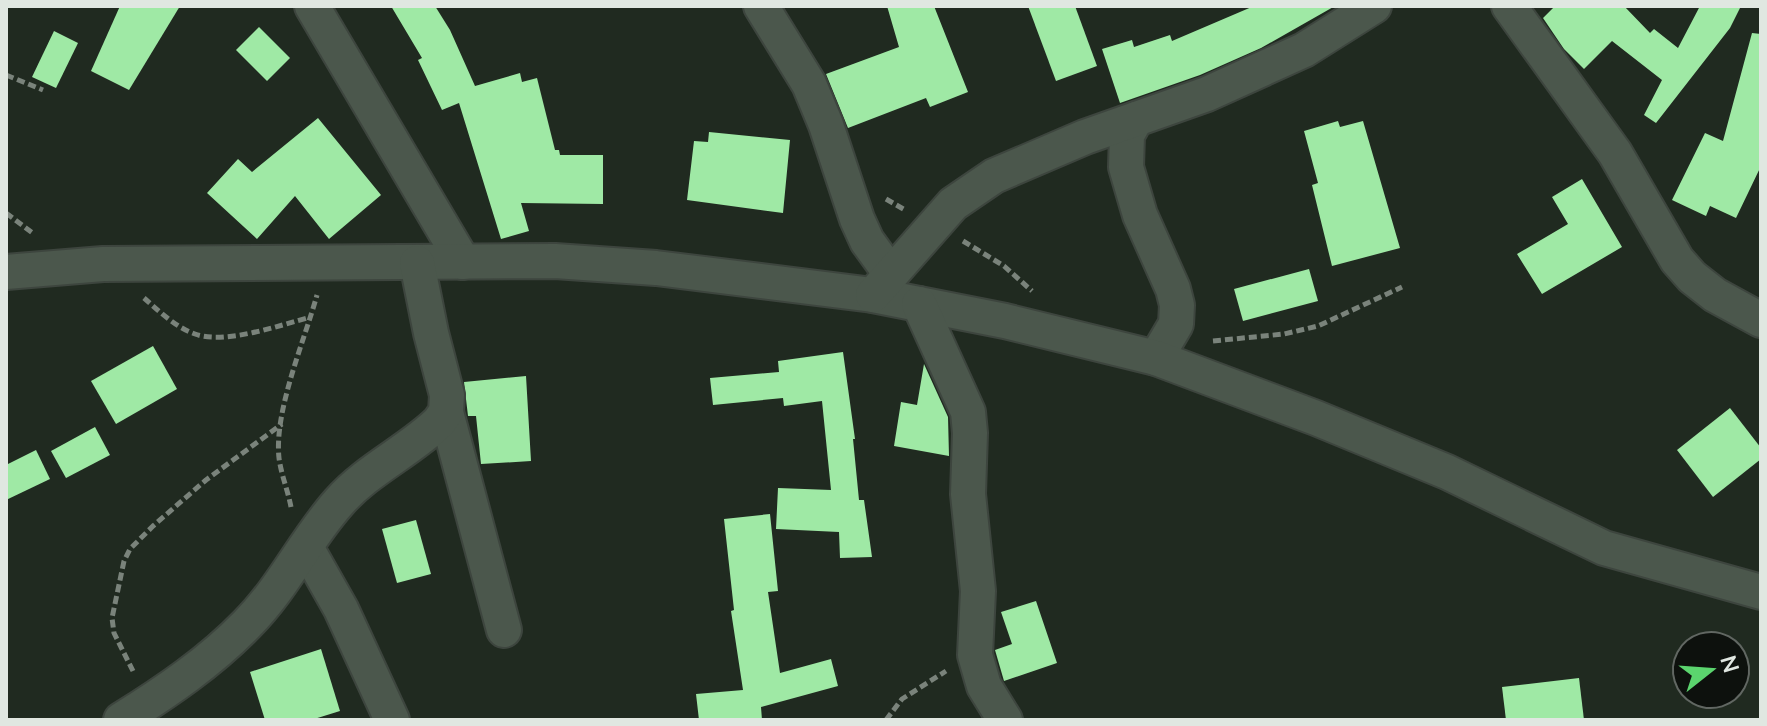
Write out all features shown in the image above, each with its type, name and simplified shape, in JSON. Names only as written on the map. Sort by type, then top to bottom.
[{"type":"street","points":[[312,6],[463,262]]},
{"type":"street","points":[[761,6],[809,84],[882,284]]},
{"type":"street","points":[[882,284],[953,204],[994,176],[1055,149],[1207,94],[1304,50],[1374,6]]},
{"type":"street","points":[[1509,6],[1615,153],[1677,260],[1715,295],[1761,320]]},
{"type":"street","points":[[1136,119],[1127,135],[1126,167],[1140,215],[1177,305],[1176,324],[1160,350]]},
{"type":"street","points":[[6,272],[103,264],[555,261],[882,284],[919,304],[1160,350],[1447,472],[1604,548],[1761,592]]},
{"type":"street","points":[[417,263],[447,395],[446,412],[504,630]]},
{"type":"street","points":[[919,304],[968,412],[968,494],[978,591],[975,655],[984,686],[1005,720]]},
{"type":"street","points":[[121,720],[187,676],[248,623],[341,499],[430,431],[446,412]]},
{"type":"street","points":[[306,547],[341,609],[392,720]]},
{"type":"path","points":[[6,75],[43,90]]},
{"type":"path","points":[[932,228],[979,249],[1039,296]]},
{"type":"path","points":[[306,547],[294,516],[279,458],[286,398],[325,263]]},
{"type":"path","points":[[103,264],[168,318],[199,336],[221,338],[311,317]]},
{"type":"path","points":[[1160,350],[1269,336],[1318,326],[1402,287]]},
{"type":"path","points":[[161,695],[138,678],[114,633],[112,618],[124,561],[130,549],[153,526],[206,480],[282,424]]},
{"type":"path","points":[[886,720],[902,699],[933,677],[975,655]]},
{"type":"building","points":[[120,6],[180,6],[129,90],[91,71]]},
{"type":"building","points":[[391,6],[435,6],[450,30],[475,86],[520,73],[522,82],[537,78],[555,150],[559,150],[560,155],[603,155],[603,204],[521,203],[529,231],[501,239],[459,103],[442,110],[418,60],[422,58]]},
{"type":"building","points":[[887,6],[934,6],[968,92],[930,107],[926,98],[848,128],[826,74],[899,47]]},
{"type":"building","points":[[1028,6],[1075,6],[1097,66],[1056,81]]},
{"type":"building","points":[[1254,6],[1335,6],[1261,48],[1200,75],[1120,103],[1102,49],[1132,40],[1134,47],[1170,35],[1172,41]]},
{"type":"building","points":[[1555,6],[1624,6],[1650,33],[1654,29],[1678,48],[1700,6],[1741,6],[1730,28],[1656,123],[1644,115],[1662,80],[1612,41],[1584,69],[1564,49],[1543,18]]},
{"type":"building","points":[[259,27],[290,58],[267,81],[236,50]]},
{"type":"building","points":[[54,31],[78,43],[56,88],[32,77]]},
{"type":"building","points":[[1752,33],[1761,34],[1761,166],[1736,218],[1710,206],[1706,216],[1672,200],[1705,133],[1723,141]]},
{"type":"building","points":[[318,118],[381,195],[329,239],[295,196],[257,239],[207,193],[238,159],[252,172]]},
{"type":"building","points":[[1338,121],[1340,127],[1363,121],[1400,248],[1332,266],[1312,185],[1318,183],[1304,131]]},
{"type":"building","points":[[709,132],[790,140],[783,213],[687,200],[694,141],[708,142]]},
{"type":"building","points":[[1582,179],[1622,247],[1542,294],[1517,254],[1568,224],[1552,197]]},
{"type":"building","points":[[1309,269],[1318,301],[1243,321],[1234,289]]},
{"type":"building","points":[[153,346],[177,389],[116,424],[91,381]]},
{"type":"building","points":[[843,352],[855,439],[859,500],[864,500],[872,557],[840,558],[839,532],[776,529],[778,488],[831,490],[822,401],[784,406],[783,398],[713,405],[710,378],[779,372],[778,361]]},
{"type":"building","points":[[924,364],[948,417],[949,456],[894,446],[901,402],[917,405]]},
{"type":"building","points":[[526,376],[531,461],[481,464],[476,416],[468,416],[464,382]]},
{"type":"building","points":[[1730,408],[1761,448],[1761,459],[1713,497],[1677,450]]},
{"type":"building","points":[[95,427],[110,455],[66,478],[51,451]]},
{"type":"building","points":[[36,450],[50,479],[6,500],[6,465]]},
{"type":"building","points":[[770,514],[778,591],[768,592],[780,673],[831,659],[838,686],[761,707],[762,720],[699,720],[696,694],[743,690],[731,611],[734,610],[724,519]]},
{"type":"building","points":[[416,520],[431,574],[397,583],[382,529]]},
{"type":"building","points":[[1036,601],[1057,663],[1004,681],[995,650],[1012,644],[1001,612]]},
{"type":"building","points":[[321,649],[340,711],[311,720],[265,720],[250,672]]},
{"type":"building","points":[[1579,678],[1584,720],[1506,720],[1502,687]]}]
